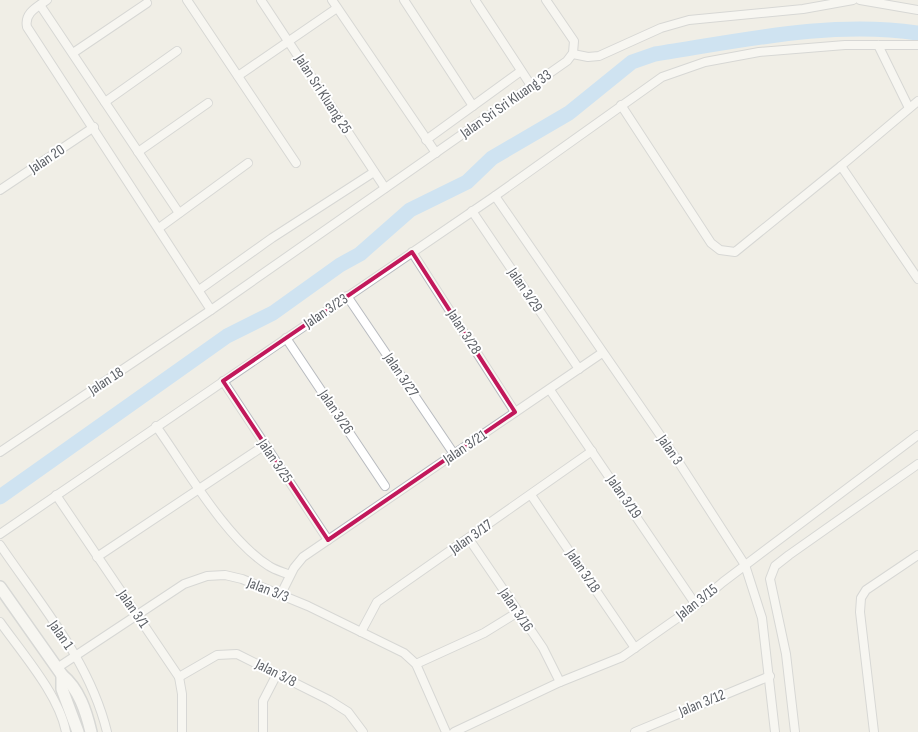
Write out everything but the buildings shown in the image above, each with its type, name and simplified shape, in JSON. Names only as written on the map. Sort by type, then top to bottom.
[{"type":"street","points":[[187,0],[296,163]]},
{"type":"street","name":"Jalan Sri Kluang 25","points":[[261,0],[385,188]]},
{"type":"street","points":[[332,0],[436,153]]},
{"type":"street","points":[[404,0],[473,106]]},
{"type":"street","points":[[475,0],[532,87]]},
{"type":"street","points":[[546,0],[574,41],[573,54],[588,57],[599,56],[661,28],[689,20],[794,10],[853,0]]},
{"type":"street","points":[[860,0],[918,10]]},
{"type":"street","points":[[179,213],[73,53],[44,3],[29,14],[27,27],[211,310]]},
{"type":"street","points":[[73,53],[147,3]]},
{"type":"street","points":[[238,76],[337,8]]},
{"type":"street","points":[[878,45],[909,108]]},
{"type":"street","name":"Jalan 3/23","points":[[0,534],[495,196],[650,84],[688,67],[728,57],[816,46],[918,45]]},
{"type":"street","points":[[105,102],[177,51]]},
{"type":"street","name":"Jalan Sri Sri Kluang 33","points":[[385,188],[532,87],[573,54]]},
{"type":"street","points":[[426,140],[522,72]]},
{"type":"street","points":[[622,105],[711,243],[720,250],[735,252],[918,101]]},
{"type":"street","points":[[138,152],[208,103]]},
{"type":"street","name":"Jalan 20","points":[[0,190],[94,128]]},
{"type":"street","points":[[159,228],[248,163]]},
{"type":"street","points":[[841,166],[918,279]]},
{"type":"street","points":[[199,290],[272,238],[374,172]]},
{"type":"street","name":"Jalan 18","points":[[0,452],[211,310],[385,188]]},
{"type":"street","name":"Jalan 3","points":[[495,196],[676,458],[745,565],[762,618],[775,732]]},
{"type":"street","name":"Jalan 3/29","points":[[472,211],[579,369]]},
{"type":"street","name":"Jalan 3/28","points":[[412,252],[515,412]]},
{"type":"street","name":"Jalan 3/27","points":[[348,296],[454,454]]},
{"type":"street","name":"Jalan 3/26","points":[[286,338],[386,486]]},
{"type":"street","name":"Jalan 3/21","points":[[280,594],[298,561],[602,353]]},
{"type":"street","name":"Jalan 3/25","points":[[223,381],[328,540]]},
{"type":"street","name":"Jalan 3/19","points":[[550,390],[696,604]]},
{"type":"street","points":[[156,426],[200,490],[251,553],[271,568],[290,575]]},
{"type":"street","name":"Jalan 3/15","points":[[454,732],[560,682],[622,657],[696,604],[918,435]]},
{"type":"street","points":[[98,557],[265,445]]},
{"type":"street","name":"Jalan 3/17","points":[[361,632],[377,602],[470,539],[592,451]]},
{"type":"street","points":[[795,732],[786,654],[770,579],[771,572],[789,555],[918,464]]},
{"type":"street","name":"Jalan 3/1","points":[[56,495],[180,677],[182,732]]},
{"type":"street","name":"Jalan 3/18","points":[[532,495],[636,648]]},
{"type":"street","name":"Jalan 3/16","points":[[470,539],[543,648],[560,682]]},
{"type":"street","name":"Jalan 1","points":[[0,545],[75,655],[96,693],[107,732]]},
{"type":"street","points":[[874,732],[860,612],[861,598],[866,590],[917,557]]},
{"type":"street","name":"Jalan 3/3","points":[[60,671],[75,655],[184,584],[208,576],[234,577],[280,594],[404,653],[416,664],[446,732]]},
{"type":"street","points":[[0,587],[60,671],[72,683],[91,732]]},
{"type":"street","points":[[416,664],[484,633],[518,612]]},
{"type":"street","points":[[0,622],[48,691],[59,711],[66,732]]},
{"type":"street","name":"Jalan 3/8","points":[[180,677],[217,655],[225,653],[237,654],[329,700],[348,712],[363,732]]},
{"type":"street","points":[[60,671],[62,689],[78,732]]},
{"type":"street","points":[[263,732],[264,702],[277,674]]},
{"type":"street","name":"Jalan 3/12","points":[[635,732],[770,676]]},
{"type":"highlighted area","points":[[412,252],[515,412],[328,540],[223,381]]},
{"type":"waterway","points":[[0,497],[227,336],[273,313],[340,265],[360,254],[410,210],[467,182],[492,158],[569,113],[632,62],[655,54],[786,34],[852,29],[918,33]]}]
